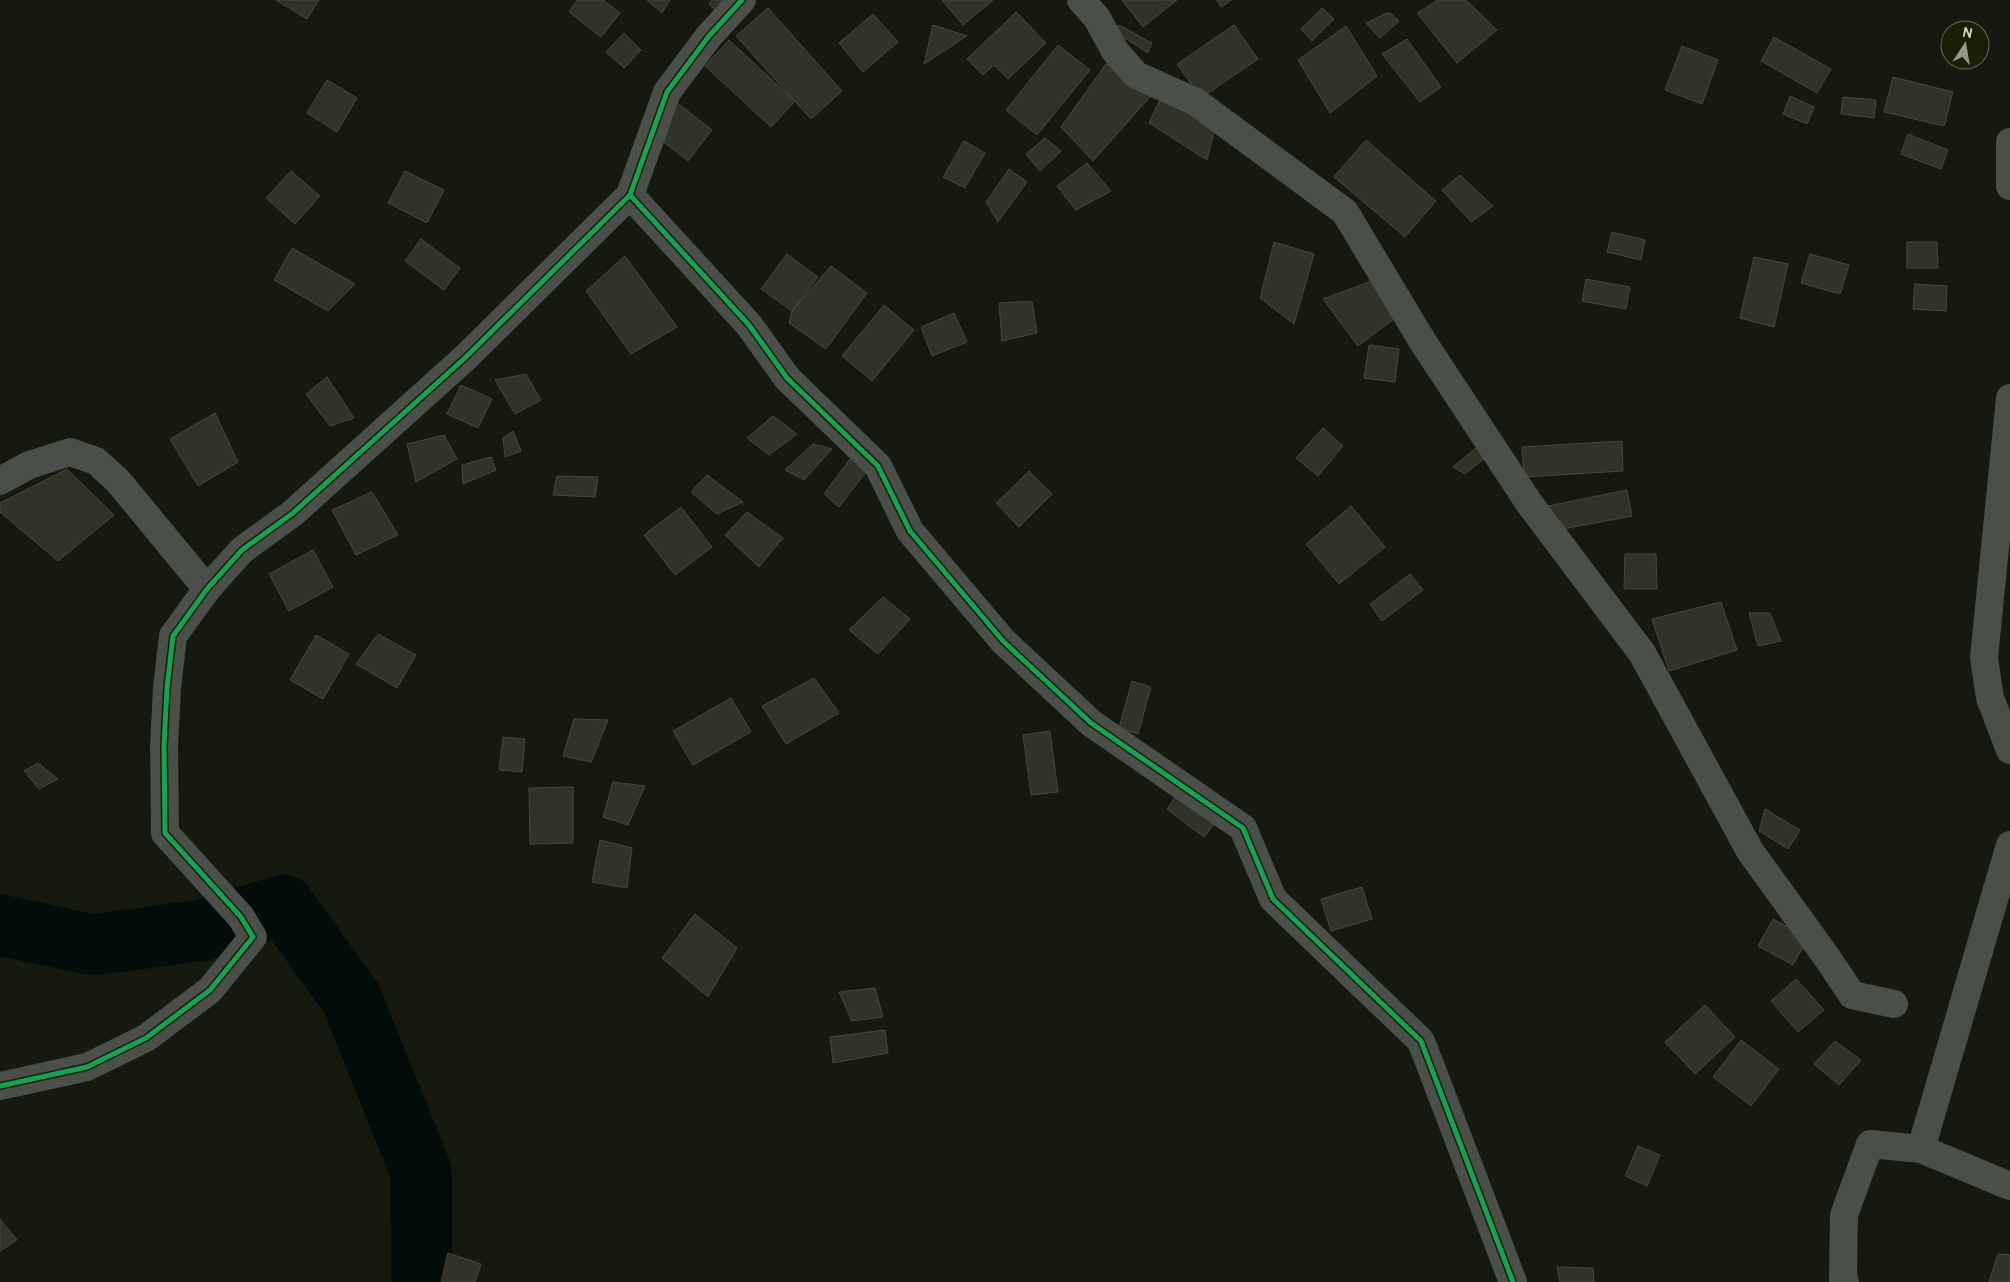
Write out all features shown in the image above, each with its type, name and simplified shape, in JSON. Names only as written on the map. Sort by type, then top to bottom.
[{"type":"street","points":[[0,1086],[87,1067],[146,1038],[210,990],[253,936],[240,917],[165,833],[164,746],[166,688],[173,636],[207,589],[242,550],[292,513],[466,357],[630,195],[668,92],[709,36],[742,0]]},
{"type":"street","points":[[1082,0],[1097,18],[1115,51],[1136,75],[1196,102],[1345,212],[1423,342],[1529,503],[1642,653],[1750,852],[1852,995],[1894,1004]]},
{"type":"street","points":[[2010,142],[2010,186]]},
{"type":"street","points":[[630,195],[749,325],[787,378],[878,466],[910,531],[1003,641],[1091,723],[1243,828],[1273,899],[1422,1041],[1513,1282]]},
{"type":"street","points":[[2010,398],[1984,658],[1990,698],[2010,750]]},
{"type":"street","points":[[0,481],[29,465],[70,452],[96,460],[118,481],[207,589]]},
{"type":"street","points":[[1921,1149],[2010,844]]},
{"type":"street","points":[[1846,1282],[1843,1280],[1844,1215],[1870,1144],[1921,1149],[2010,1186]]},
{"type":"building","points":[[276,0],[319,0],[307,19]]},
{"type":"building","points":[[577,0],[603,0],[620,13],[601,37],[569,12]]},
{"type":"building","points":[[647,0],[670,0],[662,13]]},
{"type":"building","points":[[712,0],[738,0],[726,22],[709,4]]},
{"type":"building","points":[[942,0],[993,0],[963,25]]},
{"type":"building","points":[[1122,0],[1177,0],[1143,27]]},
{"type":"building","points":[[1217,0],[1232,0],[1221,7]]},
{"type":"building","points":[[1438,0],[1466,0],[1497,30],[1457,63],[1417,13]]},
{"type":"building","points":[[768,8],[842,91],[811,119],[736,36]]},
{"type":"building","points":[[1322,8],[1334,19],[1312,41],[1301,29]]},
{"type":"building","points":[[1016,12],[1046,43],[1008,79],[994,65],[983,75],[967,59]]},
{"type":"building","points":[[1389,12],[1399,21],[1380,38],[1366,23]]},
{"type":"building","points":[[873,14],[898,42],[863,72],[839,43]]},
{"type":"building","points":[[933,25],[967,36],[924,64]]},
{"type":"building","points":[[1119,25],[1152,43],[1148,53],[1113,30]]},
{"type":"building","points":[[1234,25],[1258,59],[1201,98],[1177,64]]},
{"type":"building","points":[[1346,26],[1377,76],[1330,113],[1298,60]]},
{"type":"building","points":[[624,33],[641,50],[624,68],[606,52]]},
{"type":"building","points":[[1774,37],[1831,69],[1817,93],[1761,61]]},
{"type":"building","points":[[1407,39],[1441,87],[1420,102],[1382,54]]},
{"type":"building","points":[[729,40],[795,101],[771,127],[705,66]]},
{"type":"building","points":[[1058,45],[1090,70],[1037,135],[1006,110]]},
{"type":"building","points":[[1682,46],[1718,60],[1702,104],[1665,90]]},
{"type":"building","points":[[1106,64],[1155,91],[1093,161],[1061,127]]},
{"type":"building","points":[[1893,77],[1953,92],[1944,126],[1884,112]]},
{"type":"building","points":[[327,80],[357,98],[337,132],[307,113]]},
{"type":"building","points":[[1163,93],[1217,120],[1207,160],[1149,123]]},
{"type":"building","points":[[1790,96],[1814,107],[1807,124],[1783,114]]},
{"type":"building","points":[[1843,97],[1876,100],[1874,118],[1841,114]]},
{"type":"building","points":[[671,98],[712,130],[688,161],[647,129]]},
{"type":"building","points":[[1908,134],[1948,150],[1941,169],[1901,154]]},
{"type":"building","points":[[1045,138],[1061,151],[1040,171],[1026,154]]},
{"type":"building","points":[[1366,140],[1436,201],[1405,237],[1334,177]]},
{"type":"building","points":[[964,141],[985,153],[965,188],[943,177]]},
{"type":"building","points":[[1087,163],[1111,191],[1076,210],[1057,186]]},
{"type":"building","points":[[1009,169],[1027,182],[998,222],[986,202]]},
{"type":"building","points":[[291,171],[320,196],[295,224],[266,198]]},
{"type":"building","points":[[405,171],[444,190],[427,223],[388,203]]},
{"type":"building","points":[[1460,175],[1493,206],[1471,222],[1442,190]]},
{"type":"building","points":[[1612,232],[1645,240],[1641,260],[1607,252]]},
{"type":"building","points":[[421,239],[460,268],[444,290],[405,261]]},
{"type":"building","points":[[1274,242],[1314,254],[1294,324],[1260,298]]},
{"type":"building","points":[[1907,242],[1937,242],[1938,268],[1907,268]]},
{"type":"building","points":[[292,248],[355,284],[328,311],[274,280]]},
{"type":"building","points":[[787,254],[818,277],[792,311],[761,289]]},
{"type":"building","points":[[1810,254],[1849,265],[1840,294],[1801,283]]},
{"type":"building","points":[[625,256],[677,327],[631,354],[586,291]]},
{"type":"building","points":[[1754,257],[1788,264],[1774,327],[1740,318]]},
{"type":"building","points":[[831,266],[867,293],[826,349],[789,323],[792,311]]},
{"type":"building","points":[[1377,279],[1402,313],[1358,346],[1323,299]]},
{"type":"building","points":[[1586,279],[1630,287],[1626,309],[1582,301]]},
{"type":"building","points":[[1915,284],[1947,286],[1946,311],[1913,309]]},
{"type":"building","points":[[1032,301],[1037,333],[1002,341],[999,303]]},
{"type":"building","points":[[884,305],[914,330],[872,381],[842,356]]},
{"type":"building","points":[[954,313],[967,342],[932,356],[921,327]]},
{"type":"building","points":[[1369,345],[1399,349],[1395,382],[1364,378]]},
{"type":"building","points":[[526,374],[541,400],[515,414],[495,380]]},
{"type":"building","points":[[327,377],[354,418],[330,426],[306,394]]},
{"type":"building","points":[[461,385],[492,399],[478,428],[447,414]]},
{"type":"building","points":[[215,413],[238,462],[198,486],[170,439]]},
{"type":"building","points":[[773,416],[797,434],[769,455],[747,438]]},
{"type":"building","points":[[1323,428],[1343,446],[1318,476],[1296,458]]},
{"type":"building","points":[[513,431],[521,451],[505,457],[503,438]]},
{"type":"building","points":[[444,435],[457,459],[416,482],[407,444]]},
{"type":"building","points":[[1622,441],[1623,471],[1524,477],[1522,447]]},
{"type":"building","points":[[813,444],[832,449],[804,480],[785,470]]},
{"type":"building","points":[[1476,448],[1485,458],[1465,474],[1453,467]]},
{"type":"building","points":[[853,455],[872,464],[839,507],[824,494]]},
{"type":"building","points":[[491,457],[496,470],[463,484],[462,465]]},
{"type":"building","points":[[67,469],[114,515],[58,561],[0,512],[0,503]]},
{"type":"building","points":[[1029,471],[1052,494],[1019,527],[996,503]]},
{"type":"building","points":[[707,475],[743,502],[717,514],[691,492]]},
{"type":"building","points":[[557,476],[598,477],[595,497],[553,495]]},
{"type":"building","points":[[1627,490],[1632,516],[1563,529],[1548,506]]},
{"type":"building","points":[[372,492],[398,535],[356,555],[332,510]]},
{"type":"building","points":[[1351,506],[1385,547],[1339,584],[1306,544]]},
{"type":"building","points":[[681,507],[712,547],[675,575],[644,535]]},
{"type":"building","points":[[747,512],[783,538],[759,567],[725,535]]},
{"type":"building","points":[[313,550],[333,587],[289,611],[269,574]]},
{"type":"building","points":[[1625,554],[1656,554],[1657,589],[1624,589]]},
{"type":"building","points":[[1410,574],[1423,590],[1382,621],[1370,604]]},
{"type":"building","points":[[883,597],[910,619],[878,654],[849,630]]},
{"type":"building","points":[[1721,602],[1737,650],[1669,671],[1652,619]]},
{"type":"building","points":[[1749,613],[1770,613],[1781,641],[1758,646]]},
{"type":"building","points":[[378,634],[416,655],[397,688],[356,664]]},
{"type":"building","points":[[316,635],[349,654],[323,699],[290,680]]},
{"type":"building","points":[[814,678],[839,713],[786,744],[762,706]]},
{"type":"building","points":[[1132,681],[1151,687],[1138,734],[1119,728]]},
{"type":"building","points":[[731,698],[751,732],[693,765],[673,731]]},
{"type":"building","points":[[574,719],[608,720],[591,762],[563,756]]},
{"type":"building","points":[[1050,731],[1058,792],[1031,795],[1023,735]]},
{"type":"building","points":[[503,737],[525,739],[522,772],[499,770]]},
{"type":"building","points":[[38,763],[58,779],[39,789],[24,771]]},
{"type":"building","points":[[613,782],[645,786],[628,825],[603,817]]},
{"type":"building","points":[[1186,783],[1224,811],[1204,837],[1167,809]]},
{"type":"building","points":[[573,787],[573,843],[530,844],[529,788]]},
{"type":"building","points":[[1765,809],[1800,830],[1788,849],[1759,831]]},
{"type":"building","points":[[600,840],[632,848],[627,888],[592,882]]},
{"type":"building","points":[[1362,887],[1372,919],[1331,931],[1321,899]]},
{"type":"building","points":[[695,914],[737,948],[708,997],[662,958]]},
{"type":"building","points":[[1773,919],[1808,938],[1793,965],[1758,946]]},
{"type":"building","points":[[1796,979],[1824,1010],[1798,1032],[1771,1001]]},
{"type":"building","points":[[875,988],[883,1017],[852,1021],[839,992]]},
{"type":"building","points":[[1705,1005],[1735,1037],[1695,1074],[1665,1042]]},
{"type":"building","points":[[885,1030],[888,1053],[833,1063],[830,1037]]},
{"type":"building","points":[[1741,1040],[1779,1069],[1751,1106],[1713,1077]]},
{"type":"building","points":[[1835,1041],[1861,1060],[1839,1085],[1814,1064]]},
{"type":"building","points":[[1638,1146],[1660,1155],[1647,1186],[1625,1176]]},
{"type":"building","points":[[0,1219],[17,1240],[0,1251]]},
{"type":"building","points":[[448,1253],[481,1264],[475,1282],[441,1282]]},
{"type":"building","points":[[1998,1254],[2010,1255],[2010,1282],[1989,1282]]},
{"type":"building","points":[[1557,1267],[1593,1268],[1594,1282],[1560,1282]]},
{"type":"waterway","points":[[0,925],[93,945],[203,930],[284,905],[351,998],[421,1171],[422,1282]]},
{"type":"cycle path","points":[[0,1086],[87,1067],[146,1038],[210,990],[253,937],[241,917],[165,833],[164,746],[167,688],[173,636],[207,589],[242,550],[293,513],[466,357],[630,195],[667,92],[709,36],[742,0]]},
{"type":"cycle path","points":[[630,195],[749,325],[787,378],[878,466],[910,531],[1003,641],[1091,723],[1243,828],[1273,899],[1421,1041],[1513,1282]]}]
